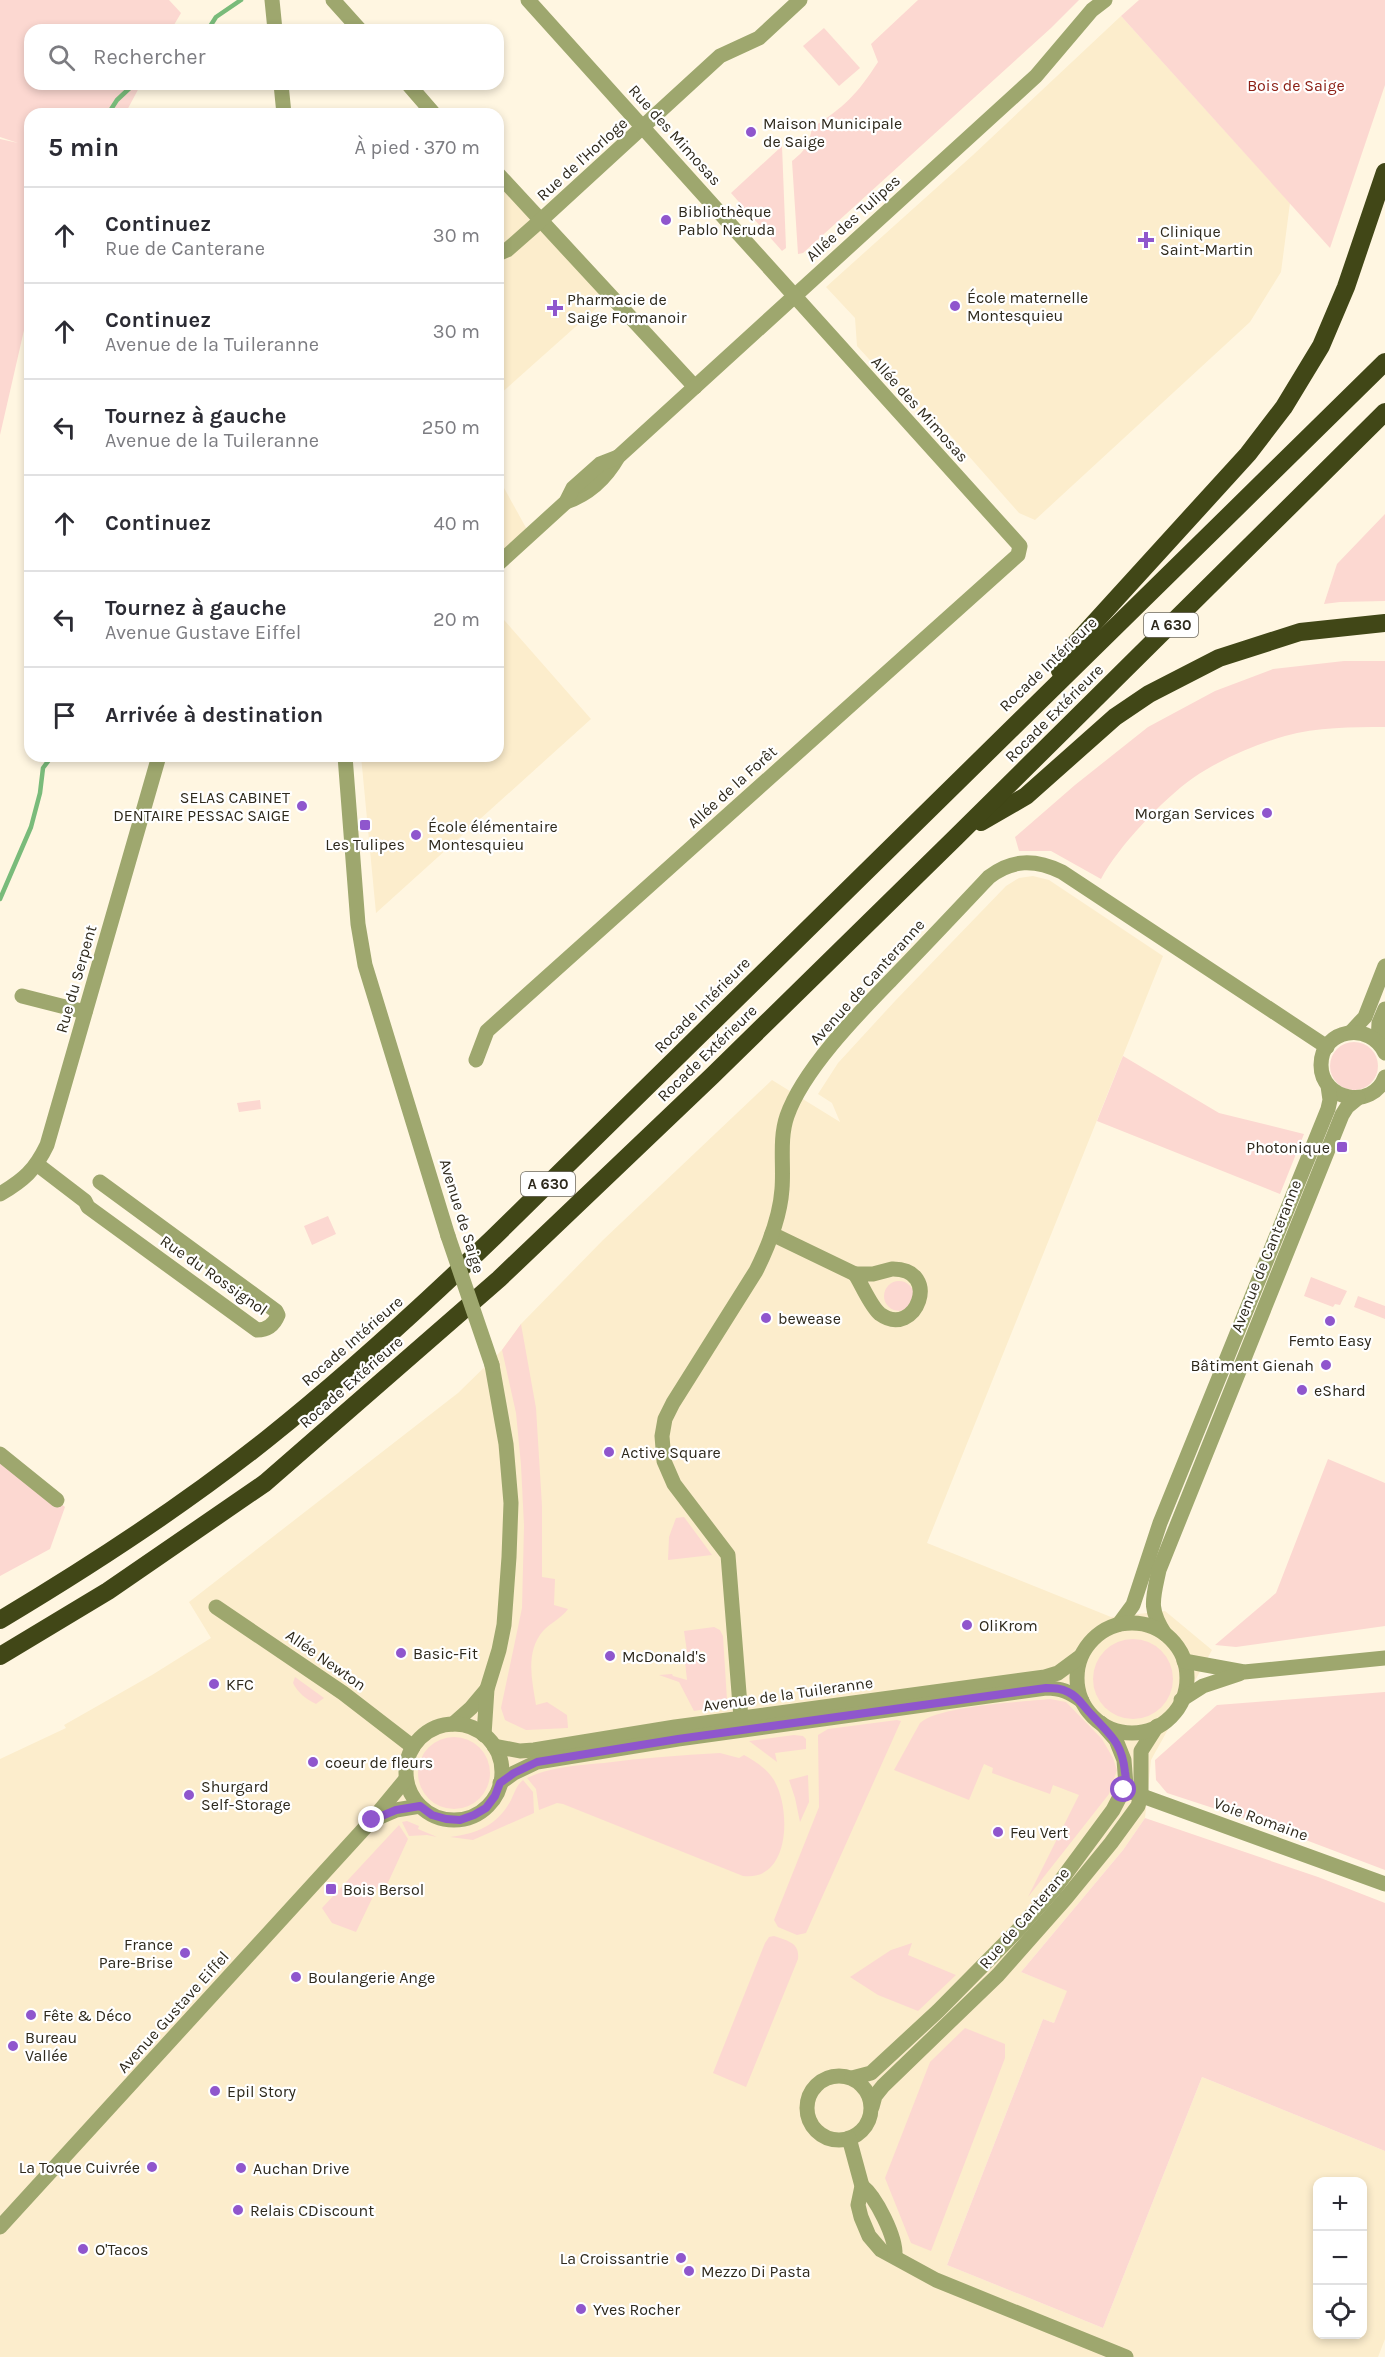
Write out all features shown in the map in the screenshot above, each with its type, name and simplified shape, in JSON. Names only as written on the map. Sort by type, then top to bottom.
[{"type":"highway","points":[[1049,690],[1074,645],[1248,454],[1284,407],[1321,346],[1346,287],[1385,172]]},
{"type":"highway","name":"Rocade Intérieure","points":[[0,1620],[186,1501],[266,1440],[347,1373],[494,1237],[1385,362]]},
{"type":"highway","name":"Rocade Extérieure","points":[[0,1656],[108,1591],[265,1483],[499,1279],[712,1076],[1385,412]]},
{"type":"highway","points":[[956,837],[1026,796],[1085,742],[1149,694],[1219,658],[1300,632],[1385,623]]},
{"type":"street","points":[[272,0],[274,24]]},
{"type":"street","points":[[333,0],[355,24]]},
{"type":"street","name":"Rue des Mimosas","points":[[528,0],[794,295]]},
{"type":"street","name":"Rue de l'Horloge","points":[[504,251],[720,56],[759,38],[800,0]]},
{"type":"street","name":"Allée des Tulipes","points":[[504,559],[566,502],[581,497],[609,473],[618,457],[1036,76],[1092,10],[1105,0]]},
{"type":"street","points":[[282,90],[283,108]]},
{"type":"street","points":[[413,90],[429,108]]},
{"type":"street","points":[[504,181],[695,387]]},
{"type":"street","name":"Allée des Mimosas","points":[[794,295],[1020,546]]},
{"type":"street","name":"Allée de la Forêt","points":[[476,1060],[488,1031],[1018,555],[1020,546]]},
{"type":"street","name":"Rue du Serpent","points":[[0,1194],[20,1182],[38,1165],[46,1145],[157,762]]},
{"type":"street","name":"Avenue de Saige","points":[[345,762],[358,924],[365,965],[448,1236],[492,1365],[506,1444],[511,1503],[509,1557],[504,1625],[487,1689],[489,1740]]},
{"type":"street","name":"Avenue de Canteranne","points":[[741,1718],[728,1555],[674,1484],[664,1461],[662,1436],[665,1419],[756,1270],[772,1234],[782,1190],[784,1129],[787,1116],[803,1085],[824,1055],[870,1002],[989,878],[1009,864],[1032,862],[1048,865],[1062,872],[1327,1047],[1322,1056],[1321,1067],[1328,1086],[1330,1100],[1328,1109],[1160,1523],[1133,1605],[1119,1624]]},
{"type":"street","points":[[1327,1047],[1333,1039],[1351,1032],[1365,1017],[1385,966]]},
{"type":"street","points":[[22,996],[85,1012]]},
{"type":"street","points":[[1382,1048],[1379,1023],[1385,1009]]},
{"type":"street","points":[[1351,1032],[1361,1033],[1382,1048]]},
{"type":"street","name":"Avenue de Canteranne","points":[[1165,1634],[1156,1620],[1152,1607],[1159,1570],[1342,1115],[1347,1107],[1358,1098],[1377,1090],[1385,1077]]},
{"type":"street","points":[[1328,1086],[1347,1098],[1358,1098]]},
{"type":"street","name":"Rue du Rossignol","points":[[38,1165],[85,1201],[88,1207],[257,1330],[263,1330],[273,1324],[278,1315],[276,1311],[100,1182]]},
{"type":"street","points":[[772,1234],[855,1274]]},
{"type":"street","points":[[0,1454],[57,1500]]},
{"type":"street","name":"Allée Newton","points":[[216,1607],[343,1693],[412,1747]]},
{"type":"street","points":[[1101,1723],[1114,1730],[1143,1731],[1169,1718],[1185,1692],[1186,1677],[1184,1660],[1177,1646],[1165,1634],[1143,1624],[1119,1624],[1103,1631],[1090,1641],[1081,1656],[1077,1671],[1077,1686],[1082,1701],[1090,1713],[1116,1740],[1122,1752],[1126,1785]]},
{"type":"street","name":"Avenue de la Tuileranne","points":[[489,1740],[520,1751],[741,1718],[1045,1677],[1058,1673],[1081,1656]]},
{"type":"street","points":[[1181,1700],[1203,1686],[1244,1672],[1385,1658]]},
{"type":"street","points":[[1184,1660],[1244,1672]]},
{"type":"street","name":"Avenue de la Tuileranne","points":[[500,1783],[537,1762],[678,1739],[1046,1688],[1059,1688],[1070,1692],[1082,1701]]},
{"type":"street","name":"Avenue de Saige","points":[[453,1724],[487,1689]]},
{"type":"street","points":[[678,1739],[699,1730],[735,1725],[741,1718]]},
{"type":"street","points":[[453,1724],[472,1727],[489,1740],[500,1758],[502,1770],[495,1796],[486,1808],[460,1820],[439,1817],[420,1806],[411,1795],[406,1779],[406,1762],[412,1747],[423,1735],[437,1727],[453,1724]]},
{"type":"street","points":[[1142,1796],[1141,1751],[1156,1726]]},
{"type":"street","name":"Avenue Gustave Eiffel","points":[[0,2227],[372,1820],[406,1779]]},
{"type":"street","name":"Voie Romaine","points":[[1126,1785],[1134,1793],[1385,1884]]},
{"type":"street","name":"Rue de Canterane","points":[[852,2078],[871,2073],[938,2011],[1019,1929],[1097,1833],[1122,1797],[1126,1785]]},
{"type":"street","name":"Rue de Canterane","points":[[872,2107],[875,2096],[882,2086],[982,1992],[1030,1941],[1111,1843],[1138,1806],[1142,1796]]},
{"type":"street","name":"Avenue Gustave Eiffel","points":[[372,1820],[396,1810],[420,1806]]},
{"type":"street","points":[[843,2076],[852,2078],[866,2090],[872,2107],[866,2126],[849,2139],[838,2140],[828,2138],[812,2124],[807,2104],[810,2094],[823,2080],[843,2076]]},
{"type":"street","points":[[849,2139],[862,2186],[875,2199],[893,2238],[895,2255],[936,2280],[1126,2357]]},
{"type":"shaded area","name":"Clinique Saint-Martin","points":[[1121,16],[1290,203],[1281,272],[1250,322],[1035,520],[1019,513],[929,411],[922,417],[857,346],[855,318],[826,287],[973,155]]},
{"type":"shaded area","points":[[504,181],[610,296],[504,391]]},
{"type":"shaded area","points":[[504,488],[530,535],[504,559]]},
{"type":"shaded area","name":"École élémentaire Montesquieu","points":[[504,620],[591,719],[376,913],[362,762],[504,762]]},
{"type":"shaded area","points":[[1033,876],[1049,880],[1163,956],[927,1543],[1111,1617],[1165,1611],[1212,1650],[1151,1760],[1145,1818],[1123,1850],[1021,1972],[1068,1991],[1054,2023],[1043,2019],[947,2265],[1103,2328],[1202,2077],[1385,2151],[1385,2339],[1378,2357],[0,2357],[0,1759],[66,1728],[64,1725],[211,1638],[189,1602],[458,1393],[502,1350],[521,1324],[603,1240],[772,1080],[840,1122],[832,1103],[818,1094],[838,1063],[1006,886],[1019,878]]},
{"type":"green space","points":[[0,0],[169,0],[181,13],[175,24],[24,24],[24,90],[138,90],[128,108],[24,108],[24,330],[0,435],[0,139],[18,143],[0,137]]},
{"type":"green space","points":[[918,0],[1079,0],[803,253],[798,254],[792,161],[806,147],[812,128],[849,100],[870,74],[878,62],[871,44]]},
{"type":"green space","name":"Bois de Saige","points":[[1139,0],[1385,0],[1385,85],[1330,248],[1121,16]]},
{"type":"green space","points":[[824,28],[860,68],[839,86],[803,46]]},
{"type":"green space","points":[[782,146],[786,248],[782,251],[731,193]]},
{"type":"green space","points":[[1385,514],[1385,601],[1324,604],[1337,564]]},
{"type":"green space","points":[[1344,661],[1385,661],[1385,727],[1335,728],[1297,733],[1261,744],[1214,765],[1181,787],[1155,811],[1118,853],[1101,879],[1051,851],[1019,851],[1015,837],[1075,785],[1148,727],[1215,691],[1273,669]]},
{"type":"green space","points":[[1354,1042],[1371,1049],[1378,1066],[1371,1083],[1354,1090],[1337,1083],[1330,1066],[1337,1049]]},
{"type":"green space","points":[[1123,1056],[1219,1113],[1304,1134],[1280,1194],[1097,1121]]},
{"type":"green space","points":[[260,1100],[261,1109],[239,1112],[237,1103]]},
{"type":"green space","points":[[328,1216],[336,1234],[312,1245],[304,1226]]},
{"type":"green space","points":[[1311,1277],[1347,1291],[1340,1305],[1335,1304],[1333,1307],[1304,1296]]},
{"type":"green space","points":[[899,1281],[910,1285],[914,1296],[910,1307],[899,1311],[888,1307],[884,1296],[888,1285]]},
{"type":"green space","points":[[1358,1296],[1385,1306],[1385,1319],[1354,1307]]},
{"type":"green space","points":[[521,1324],[536,1408],[542,1506],[542,1577],[555,1579],[554,1605],[568,1609],[537,1639],[532,1657],[532,1676],[536,1705],[547,1702],[567,1715],[568,1728],[526,1730],[505,1720],[501,1708],[522,1608],[524,1526],[516,1413],[502,1350]]},
{"type":"green space","points":[[0,1454],[65,1507],[50,1549],[0,1576]]},
{"type":"green space","points":[[1328,1459],[1385,1483],[1385,1626],[1236,1647],[1215,1645],[1276,1593]]},
{"type":"green space","points":[[684,1517],[712,1555],[668,1560],[669,1537],[676,1518]]},
{"type":"green space","points":[[714,1627],[720,1630],[723,1636],[727,1700],[717,1707],[694,1711],[679,1682],[659,1675],[672,1674],[687,1680],[685,1662],[706,1659],[704,1651],[687,1652],[684,1631]]},
{"type":"green space","points":[[1133,1639],[1148,1642],[1161,1651],[1170,1664],[1173,1679],[1170,1694],[1161,1707],[1148,1716],[1133,1719],[1118,1716],[1105,1707],[1096,1694],[1093,1679],[1096,1664],[1105,1651],[1118,1642]]},
{"type":"green space","points":[[295,1677],[324,1698],[316,1704],[306,1698],[293,1683]]},
{"type":"green space","points":[[1385,1692],[1385,1870],[1274,1828],[1167,1793],[1156,1780],[1155,1760],[1217,1705]]},
{"type":"green space","points":[[1050,1699],[1066,1702],[1102,1739],[1117,1770],[1109,1794],[1028,1897],[1079,1795],[1053,1785],[1050,1794],[992,1773],[993,1768],[984,1764],[969,1800],[894,1770],[920,1723],[930,1717],[944,1712],[981,1706]]},
{"type":"green space","points":[[901,1721],[806,1933],[797,1935],[778,1927],[774,1920],[819,1807],[818,1735],[828,1729]]},
{"type":"green space","points":[[794,1735],[803,1736],[806,1739],[806,1749],[775,1753],[777,1762],[749,1741]]},
{"type":"green space","points":[[454,1737],[474,1743],[484,1753],[490,1773],[484,1793],[474,1803],[454,1809],[434,1803],[424,1793],[418,1773],[424,1753],[434,1743]]},
{"type":"green space","points":[[720,1753],[739,1758],[744,1755],[757,1763],[775,1782],[780,1795],[783,1810],[783,1842],[778,1857],[770,1868],[759,1875],[743,1876],[563,1804],[557,1803],[539,1810],[536,1789],[527,1778],[545,1771],[574,1766]]},
{"type":"green space","points":[[808,1775],[809,1802],[800,1822],[789,1780]]},
{"type":"green space","points":[[523,1780],[533,1792],[534,1813],[473,1840],[450,1837],[478,1831],[493,1822],[506,1809]]},
{"type":"green space","points":[[1145,1818],[1318,1877],[1385,1903],[1385,2151],[1202,2077],[1103,2328],[947,2265],[1043,2019],[1054,2023],[1067,1991],[1021,1972],[1123,1850]]},
{"type":"green space","points":[[407,1821],[419,1826],[418,1829],[437,1837],[409,1836],[402,1822]]},
{"type":"green space","points":[[399,1825],[408,1839],[386,1887],[379,1884],[356,1932],[332,1923],[322,1908]]},
{"type":"green space","points":[[774,1936],[795,1946],[798,1959],[746,2087],[713,2073],[765,1943],[769,1937]]},
{"type":"green space","points":[[912,1943],[908,1955],[956,1975],[918,2011],[878,1995],[850,1977],[891,1950]]},
{"type":"green space","points":[[965,2028],[1005,2044],[1005,2058],[931,2251],[911,2243],[885,2178],[930,2062]]},
{"type":"waterway","points":[[212,24],[216,17],[241,0]]},
{"type":"waterway","points":[[112,108],[128,90]]},
{"type":"waterway","points":[[0,899],[31,827],[40,793],[43,768],[48,762]]},
{"type":"place","name":"Maison Municipale de Saige","points":[[751,132]]},
{"type":"place","name":"Bibliothèque Pablo Neruda","points":[[666,220]]},
{"type":"place","name":"Clinique Saint-Martin","points":[[1146,240]]},
{"type":"place","name":"École maternelle Montesquieu","points":[[955,306]]},
{"type":"place","name":"Pharmacie de Saige Formanoir","points":[[555,308]]},
{"type":"place","name":"SELAS CABINET DENTAIRE PESSAC SAIGE","points":[[302,806]]},
{"type":"place","name":"Morgan Services","points":[[1267,813]]},
{"type":"place","name":"Les Tulipes","points":[[365,825]]},
{"type":"place","name":"École élémentaire Montesquieu","points":[[416,835]]},
{"type":"place","name":"Photonique","points":[[1342,1147]]},
{"type":"place","name":"bewease","points":[[766,1318]]},
{"type":"place","name":"Femto Easy","points":[[1330,1321]]},
{"type":"place","name":"Bâtiment Gienah","points":[[1326,1365]]},
{"type":"place","name":"eShard","points":[[1302,1390]]},
{"type":"place","name":"Active Square","points":[[609,1452]]},
{"type":"place","name":"OliKrom","points":[[967,1625]]},
{"type":"place","name":"Basic-Fit","points":[[401,1653]]},
{"type":"place","name":"McDonald's","points":[[610,1656]]},
{"type":"place","name":"KFC","points":[[214,1684]]},
{"type":"place","name":"coeur de fleurs","points":[[313,1762]]},
{"type":"place","name":"Shurgard Self-Storage","points":[[189,1795]]},
{"type":"place","name":"Feu Vert","points":[[998,1832]]},
{"type":"place","name":"Bois Bersol","points":[[331,1889]]},
{"type":"place","name":"France Pare-Brise","points":[[185,1953]]},
{"type":"place","name":"Boulangerie Ange","points":[[296,1977]]},
{"type":"place","name":"Fête & Déco","points":[[31,2015]]},
{"type":"place","name":"Bureau Vallée","points":[[13,2046]]},
{"type":"place","name":"Epil Story","points":[[215,2091]]},
{"type":"place","name":"La Toque Cuivrée","points":[[152,2167]]},
{"type":"place","name":"Auchan Drive","points":[[241,2168]]},
{"type":"place","name":"Relais CDiscount","points":[[238,2210]]},
{"type":"place","name":"O'Tacos","points":[[83,2249]]},
{"type":"place","name":"La Croissantrie","points":[[681,2258]]},
{"type":"place","name":"Mezzo Di Pasta","points":[[689,2271]]},
{"type":"place","name":"Yves Rocher","points":[[581,2309]]},
{"type":"route","points":[[372,1820],[396,1810],[420,1806],[432,1815],[460,1820],[486,1808],[495,1796],[500,1783],[521,1769],[537,1762],[678,1739],[1046,1688],[1059,1688],[1070,1692],[1082,1701],[1090,1713],[1116,1740],[1124,1760],[1126,1785],[1124,1790]]}]
